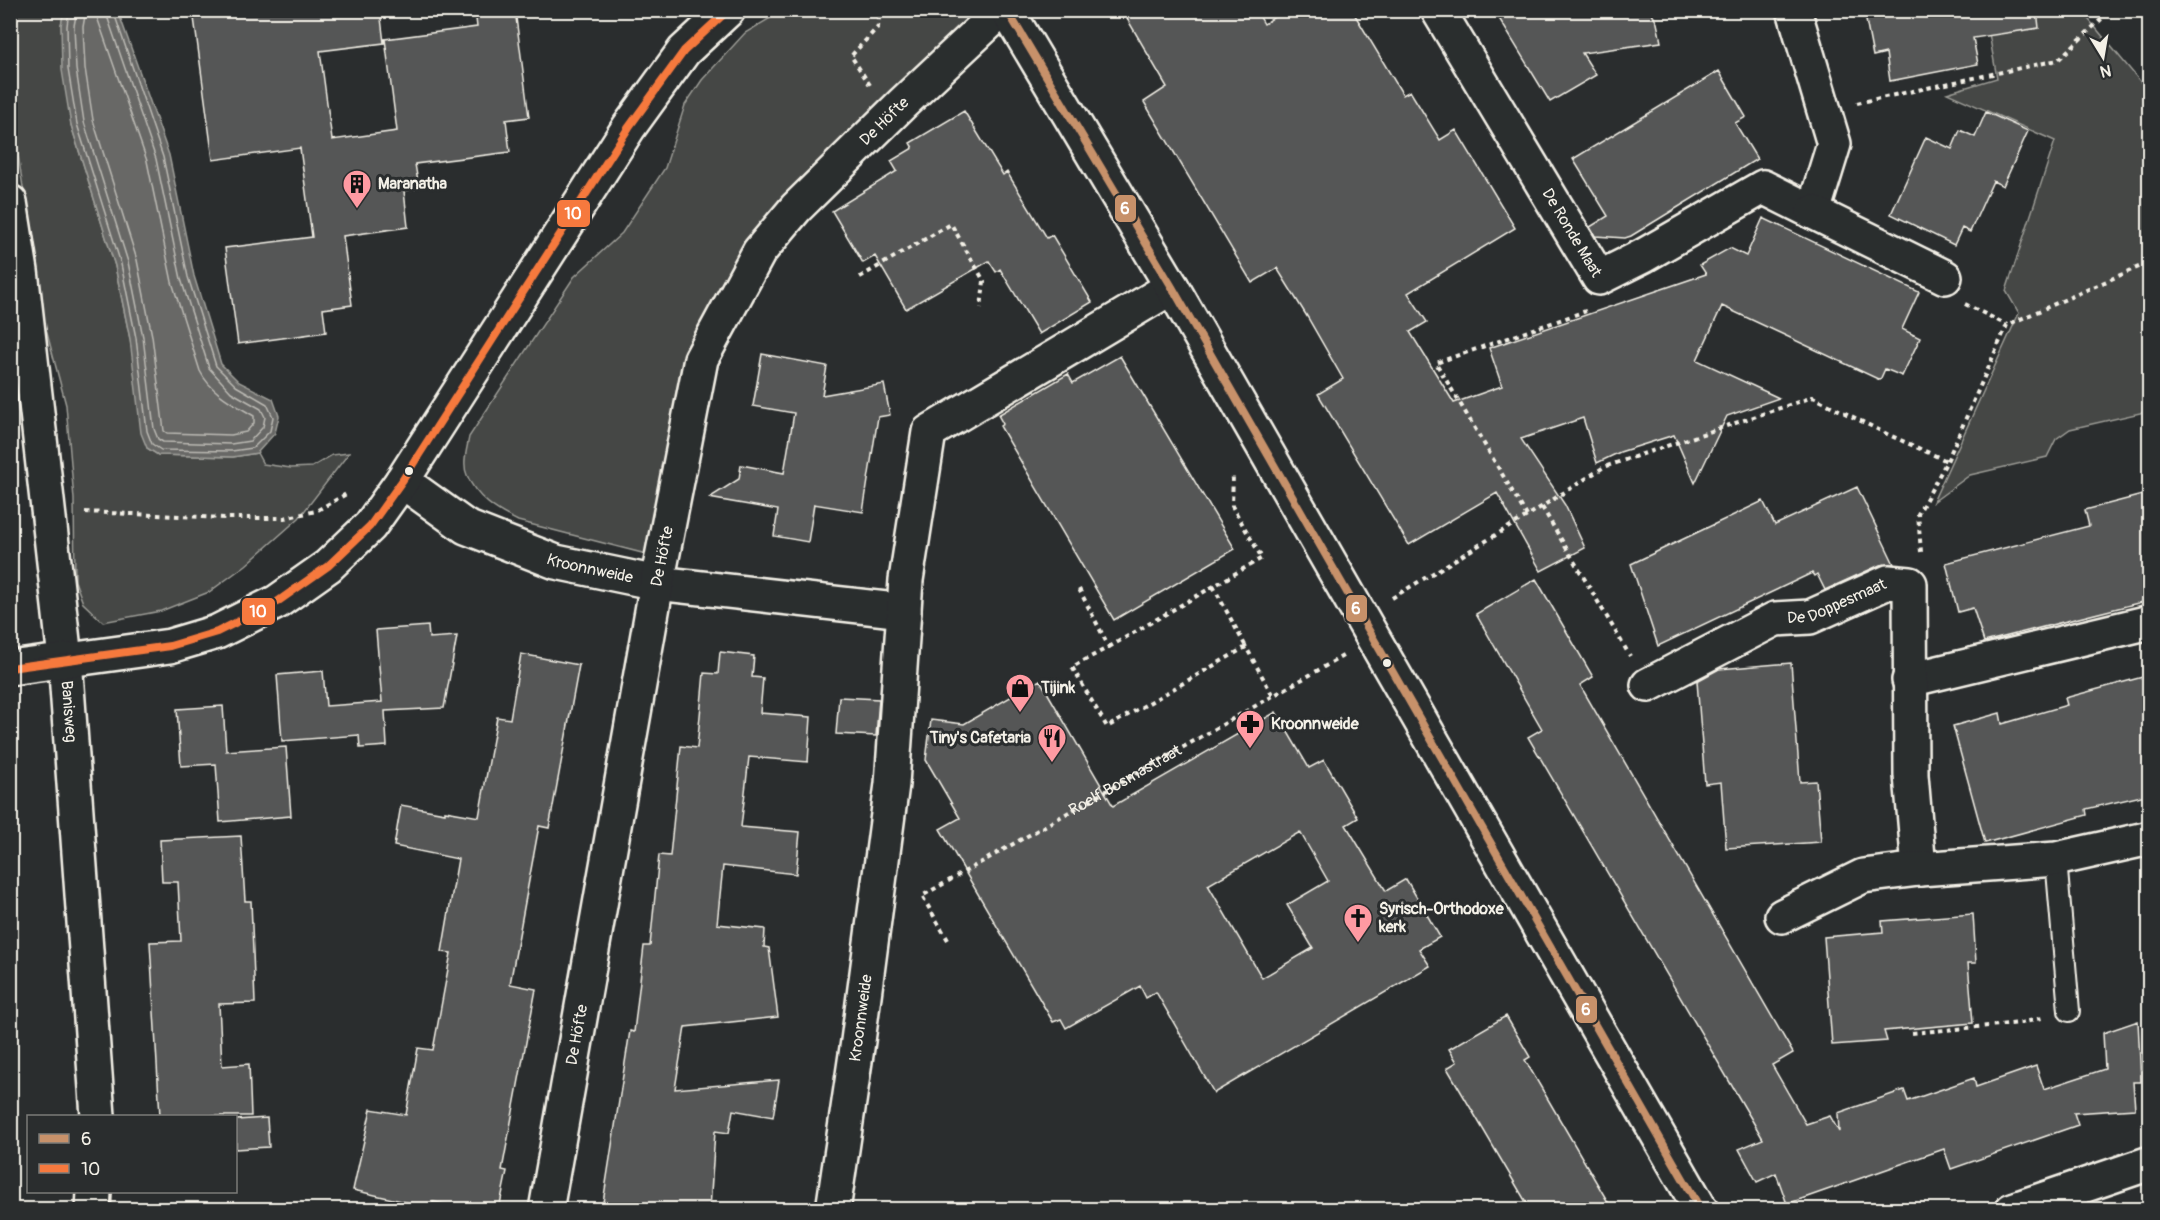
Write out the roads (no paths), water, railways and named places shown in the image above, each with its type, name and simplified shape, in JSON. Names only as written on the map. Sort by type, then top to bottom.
[{"type":"street","points":[[10,668],[170,646],[217,632],[278,602],[328,566],[370,526],[402,481],[629,127],[684,51],[728,10]]},
{"type":"street","name":"De Höfte","points":[[546,1209],[657,583],[701,359],[759,252],[796,208],[890,115],[1002,10]]},
{"type":"street","points":[[1007,10],[1172,287],[1701,1209]]},
{"type":"street","name":"De Ronde Maat","points":[[1438,10],[1599,278],[1643,256],[1763,187],[1945,277]]},
{"type":"street","points":[[1794,10],[1834,144],[1813,212]]},
{"type":"street","name":"Banisweg","points":[[10,202],[21,271],[65,659],[98,1115]]},
{"type":"street","name":"Kroonnweide","points":[[833,1209],[892,784],[908,567],[929,432],[1172,287]]},
{"type":"street","name":"Kroonnweide","points":[[402,481],[466,527],[556,562],[657,583],[904,611]]},
{"type":"street","name":"De Doppesmaat","points":[[1648,685],[1775,619],[1810,617],[1888,582],[1910,584],[1911,775],[1919,868]]},
{"type":"street","points":[[1909,680],[2150,622]]},
{"type":"street","points":[[1782,916],[1863,876],[1919,868],[2056,859],[2150,838]]},
{"type":"street","points":[[2012,1209],[2150,1163]]},
{"type":"street","points":[[93,1209],[94,1193]]},
{"type":"lane","points":[[2056,859],[2069,1011]]},
{"type":"water","points":[[64,11],[118,11],[169,155],[194,276],[221,364],[239,382],[273,399],[279,416],[275,433],[257,453],[233,457],[158,455],[147,448],[141,433],[130,339],[115,266],[71,125],[62,70],[61,25]]},
{"type":"place","name":"Maranatha","points":[[357,210]]},
{"type":"place","name":"Tijink","points":[[1020,714]]},
{"type":"place","name":"Kroonnweide","points":[[1250,750]]},
{"type":"place","name":"Tiny's Cafetaria","points":[[1052,764]]},
{"type":"place","name":"Syrisch-Orthodoxe kerk","points":[[1358,944]]}]
